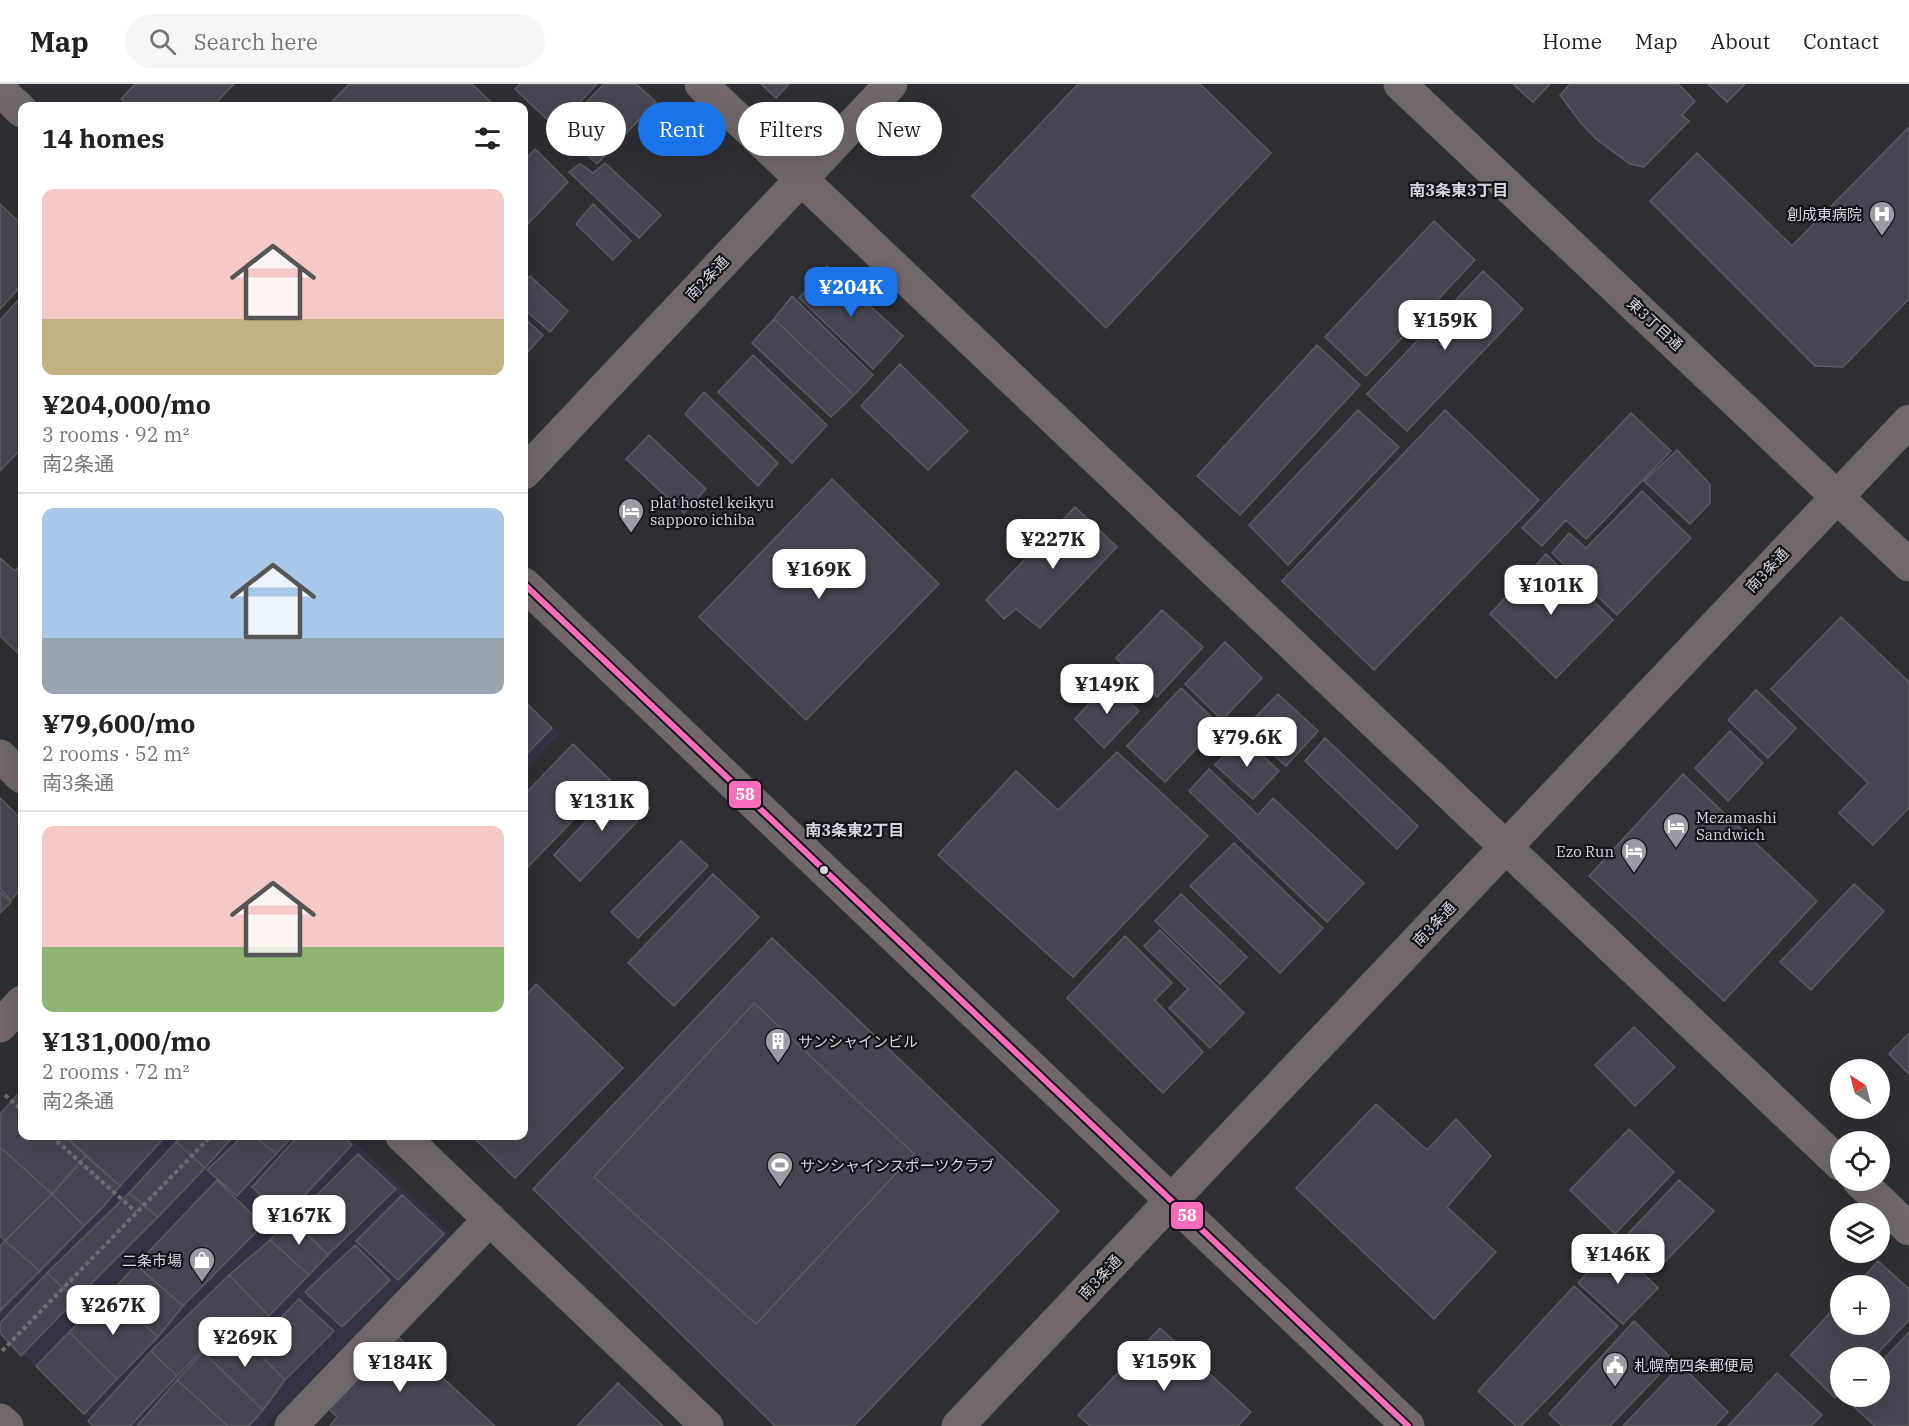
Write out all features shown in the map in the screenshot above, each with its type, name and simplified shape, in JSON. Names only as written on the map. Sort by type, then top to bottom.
[{"type":"main road","points":[[0,1420],[6,1426]]},
{"type":"street","points":[[702,84],[1830,1154]]},
{"type":"street","name":"南2条通","points":[[528,469],[891,84]]},
{"type":"street","name":"東3丁目通","points":[[1400,84],[1909,565]]},
{"type":"street","points":[[0,90],[18,107]]},
{"type":"street","name":"南3条通","points":[[958,1426],[1909,421]]},
{"type":"street","points":[[528,588],[1408,1426]]},
{"type":"street","points":[[0,756],[18,773]]},
{"type":"street","points":[[0,1026],[18,1006]]},
{"type":"street","points":[[406,1140],[707,1426]]},
{"type":"street","points":[[1869,1191],[1909,1229]]},
{"type":"street","points":[[291,1426],[490,1219]]},
{"type":"path","points":[[5,1095],[18,1106]]},
{"type":"path","points":[[55,1140],[136,1212]]},
{"type":"path","points":[[2,1351],[207,1140]]},
{"type":"shaded area","points":[[528,703],[560,734],[528,768]]},
{"type":"shaded area","name":"二条市場","points":[[18,1102],[18,1140],[352,1140],[451,1234],[266,1426],[98,1426],[0,1332],[0,1121]]},
{"type":"building","points":[[135,84],[234,84],[217,102],[124,102],[121,99]]},
{"type":"building","points":[[349,84],[472,84],[491,102],[332,102]]},
{"type":"building","points":[[520,84],[597,84],[580,102],[546,102],[546,118],[515,89]]},
{"type":"building","points":[[604,84],[636,84],[656,102],[638,102],[638,121],[626,134],[626,102],[586,102]]},
{"type":"building","points":[[761,84],[789,84],[776,98]]},
{"type":"building","points":[[1078,84],[1200,84],[1271,153],[1106,328],[972,196]]},
{"type":"building","points":[[1513,84],[1550,84],[1533,102]]},
{"type":"building","points":[[1570,84],[1678,84],[1695,101],[1682,115],[1689,121],[1644,167],[1630,164],[1596,139],[1581,123],[1560,95]]},
{"type":"building","points":[[1708,84],[1745,84],[1727,102]]},
{"type":"building","points":[[1909,127],[1909,299],[1843,367],[1815,366],[1650,201],[1697,153],[1792,246]]},
{"type":"building","points":[[535,149],[568,182],[528,224],[528,157]]},
{"type":"building","points":[[589,156],[605,156],[597,164]]},
{"type":"building","points":[[605,163],[661,215],[639,238],[569,172],[580,164],[593,173]]},
{"type":"building","points":[[0,204],[18,221],[18,289],[0,309]]},
{"type":"building","points":[[593,204],[631,241],[613,260],[576,224]]},
{"type":"building","points":[[1434,221],[1475,260],[1366,376],[1325,337]]},
{"type":"building","points":[[827,266],[903,336],[873,369],[799,298]]},
{"type":"building","points":[[1483,271],[1523,309],[1407,431],[1367,394]]},
{"type":"building","points":[[530,276],[568,311],[550,332],[528,313],[528,278]]},
{"type":"building","points":[[792,296],[873,375],[854,395],[774,319]]},
{"type":"building","points":[[18,300],[18,452],[0,471],[0,320]]},
{"type":"building","points":[[774,319],[854,395],[831,417],[752,343]]},
{"type":"building","points":[[528,322],[543,335],[528,352]]},
{"type":"building","points":[[1317,345],[1360,385],[1240,515],[1197,476]]},
{"type":"building","points":[[753,355],[827,425],[792,463],[718,392]]},
{"type":"building","points":[[900,364],[968,431],[928,470],[861,406]]},
{"type":"building","points":[[704,392],[778,463],[758,486],[685,414]]},
{"type":"building","points":[[1358,410],[1399,447],[1288,565],[1249,525]]},
{"type":"building","points":[[1445,410],[1539,500],[1374,670],[1282,581]]},
{"type":"building","points":[[1631,413],[1671,451],[1586,539],[1566,520],[1542,546],[1522,528]]},
{"type":"building","points":[[649,435],[706,489],[684,513],[626,459]]},
{"type":"building","points":[[1677,450],[1710,484],[1710,503],[1690,524],[1644,481]]},
{"type":"building","points":[[832,479],[939,584],[806,720],[699,617]]},
{"type":"building","points":[[1642,491],[1691,538],[1617,615],[1552,553],[1569,533],[1586,548]]},
{"type":"building","points":[[1075,507],[1117,547],[1040,628],[1016,609],[1004,619],[986,600]]},
{"type":"building","points":[[1546,554],[1613,620],[1556,678],[1490,614]]},
{"type":"building","points":[[0,558],[15,571],[18,568],[18,653],[0,636]]},
{"type":"building","points":[[1162,610],[1203,647],[1157,697],[1116,658]]},
{"type":"building","points":[[1841,617],[1909,682],[1909,808],[1873,845],[1839,813],[1868,783],[1771,689]]},
{"type":"building","points":[[1225,642],[1262,678],[1222,720],[1185,684]]},
{"type":"building","points":[[1109,682],[1139,711],[1104,748],[1075,719]]},
{"type":"building","points":[[1181,688],[1219,724],[1165,782],[1127,746]]},
{"type":"building","points":[[1756,690],[1796,728],[1768,758],[1728,720]]},
{"type":"building","points":[[1278,694],[1318,731],[1286,766],[1244,729]]},
{"type":"building","points":[[528,705],[552,728],[528,753]]},
{"type":"building","points":[[1730,731],[1763,763],[1728,801],[1695,768]]},
{"type":"building","points":[[1242,736],[1279,771],[1253,799],[1215,765]]},
{"type":"building","points":[[1325,738],[1418,826],[1397,849],[1305,761]]},
{"type":"building","points":[[573,744],[611,781],[528,867],[528,791]]},
{"type":"building","points":[[1117,752],[1208,836],[1073,977],[938,855],[1016,771],[1058,810]]},
{"type":"building","points":[[1209,769],[1258,815],[1273,798],[1364,883],[1327,922],[1189,791]]},
{"type":"building","points":[[1683,774],[1817,901],[1724,1001],[1589,876]]},
{"type":"building","points":[[622,783],[650,808],[580,881],[554,855]]},
{"type":"building","points":[[0,798],[18,816],[18,892],[11,900],[0,889]]},
{"type":"building","points":[[681,841],[708,866],[638,938],[611,912]]},
{"type":"building","points":[[1234,843],[1323,928],[1280,973],[1190,886]]},
{"type":"building","points":[[713,874],[759,917],[674,1006],[628,963]]},
{"type":"building","points":[[1854,884],[1884,911],[1811,990],[1780,962]]},
{"type":"building","points":[[0,892],[11,902],[0,913]]},
{"type":"building","points":[[1181,894],[1247,957],[1220,984],[1155,921]]},
{"type":"building","points":[[1160,930],[1244,1013],[1210,1048],[1169,1008],[1188,989],[1144,946]]},
{"type":"building","points":[[1125,936],[1172,983],[1155,1000],[1203,1052],[1163,1093],[1067,998]]},
{"type":"building","name":"サンシャインビル","points":[[772,938],[1059,1211],[854,1426],[775,1426],[533,1189]]},
{"type":"building","points":[[536,984],[623,1068],[515,1178],[476,1140],[528,1140],[528,993]]},
{"type":"building","points":[[754,1003],[914,1154],[756,1324],[594,1177]]},
{"type":"building","points":[[1634,1027],[1675,1067],[1635,1106],[1595,1065]]},
{"type":"building","points":[[1909,1033],[1909,1074],[1889,1054]]},
{"type":"building","points":[[18,1094],[18,1140],[69,1140],[86,1156],[52,1194],[0,1147],[0,1114]]},
{"type":"building","points":[[1376,1104],[1427,1150],[1456,1119],[1491,1156],[1447,1207],[1496,1252],[1434,1319],[1296,1188]]},
{"type":"building","points":[[1629,1129],[1674,1172],[1615,1234],[1570,1190]]},
{"type":"building","points":[[69,1140],[162,1140],[120,1186]]},
{"type":"building","points":[[178,1140],[230,1140],[205,1168],[176,1142]]},
{"type":"building","points":[[239,1140],[259,1140],[276,1154],[237,1196],[207,1170]]},
{"type":"building","points":[[259,1140],[289,1140],[276,1154]]},
{"type":"building","points":[[294,1140],[347,1140],[352,1145],[284,1217],[252,1187]]},
{"type":"building","points":[[176,1142],[205,1168],[158,1217],[129,1193]]},
{"type":"building","points":[[0,1147],[52,1194],[5,1241],[0,1236]]},
{"type":"building","points":[[358,1154],[396,1189],[328,1255],[292,1220]]},
{"type":"building","points":[[86,1156],[120,1186],[84,1226],[52,1194]]},
{"type":"building","points":[[217,1180],[263,1225],[183,1306],[136,1265]]},
{"type":"building","points":[[1679,1180],[1714,1211],[1657,1270],[1624,1238]]},
{"type":"building","points":[[129,1193],[158,1217],[76,1299],[47,1273]]},
{"type":"building","points":[[52,1194],[84,1226],[40,1271],[5,1241]]},
{"type":"building","points":[[402,1195],[444,1234],[398,1280],[356,1241]]},
{"type":"building","points":[[291,1217],[328,1255],[309,1275],[270,1240]]},
{"type":"building","points":[[270,1240],[309,1275],[269,1316],[229,1275]]},
{"type":"building","points":[[5,1241],[40,1271],[0,1311],[0,1246]]},
{"type":"building","points":[[355,1245],[390,1280],[342,1327],[305,1292]]},
{"type":"building","points":[[1614,1245],[1658,1288],[1623,1324],[1578,1283]]},
{"type":"building","points":[[1876,1263],[1880,1263],[1909,1289],[1909,1320],[1883,1347],[1830,1347],[1830,1393],[1791,1355],[1830,1313],[1830,1335],[1890,1335],[1890,1275],[1866,1275]]},
{"type":"building","points":[[136,1265],[183,1306],[158,1337],[109,1294]]},
{"type":"building","points":[[47,1273],[76,1299],[21,1356],[0,1333],[0,1323]]},
{"type":"building","points":[[229,1275],[269,1316],[245,1341],[226,1326],[177,1376],[151,1351]]},
{"type":"building","points":[[1574,1286],[1618,1326],[1521,1426],[1516,1426],[1478,1391]]},
{"type":"building","points":[[109,1294],[158,1337],[117,1379],[69,1332]]},
{"type":"building","points":[[299,1299],[334,1331],[285,1380],[252,1347]]},
{"type":"building","points":[[1634,1321],[1673,1360],[1610,1426],[1562,1426],[1549,1414]]},
{"type":"building","points":[[229,1328],[285,1380],[263,1410],[203,1352]]},
{"type":"building","points":[[1160,1328],[1251,1412],[1238,1426],[1090,1426],[1078,1415]]},
{"type":"building","points":[[391,1330],[495,1426],[330,1426],[337,1417],[323,1403]]},
{"type":"building","points":[[69,1332],[117,1379],[84,1414],[36,1366]]},
{"type":"building","points":[[1909,1332],[1909,1426],[1875,1426],[1854,1407],[1890,1407],[1890,1352]]},
{"type":"building","points":[[151,1351],[177,1376],[130,1426],[93,1426],[88,1421]]},
{"type":"building","points":[[203,1352],[263,1410],[249,1426],[228,1426],[177,1380]]},
{"type":"building","points":[[1681,1365],[1728,1412],[1715,1426],[1623,1426]]},
{"type":"building","points":[[1777,1373],[1822,1415],[1811,1426],[1728,1426]]},
{"type":"building","points":[[177,1380],[228,1426],[137,1426]]},
{"type":"building","points":[[618,1383],[663,1426],[577,1426]]},
{"type":"transit line","name":"58","points":[[528,588],[1408,1426]]},
{"type":"place","name":"創成東病院","points":[[1882,237]]},
{"type":"place","name":"plat hostel keikyu sapporo ichiba","points":[[631,534]]},
{"type":"place","name":"Mezamashi Sandwich","points":[[1676,849]]},
{"type":"place","name":"Ezo Run","points":[[1634,874]]},
{"type":"place","name":"サンシャインビル","points":[[778,1064]]},
{"type":"place","name":"サンシャインスポーツクラブ","points":[[780,1188]]},
{"type":"place","name":"二条市場","points":[[202,1283]]},
{"type":"place","name":"札幌南四条郵便局","points":[[1615,1388]]},
{"type":"district","name":"南3条東3丁目","points":[[1459,190]]},
{"type":"district","name":"南3条東2丁目","points":[[855,830]]}]
